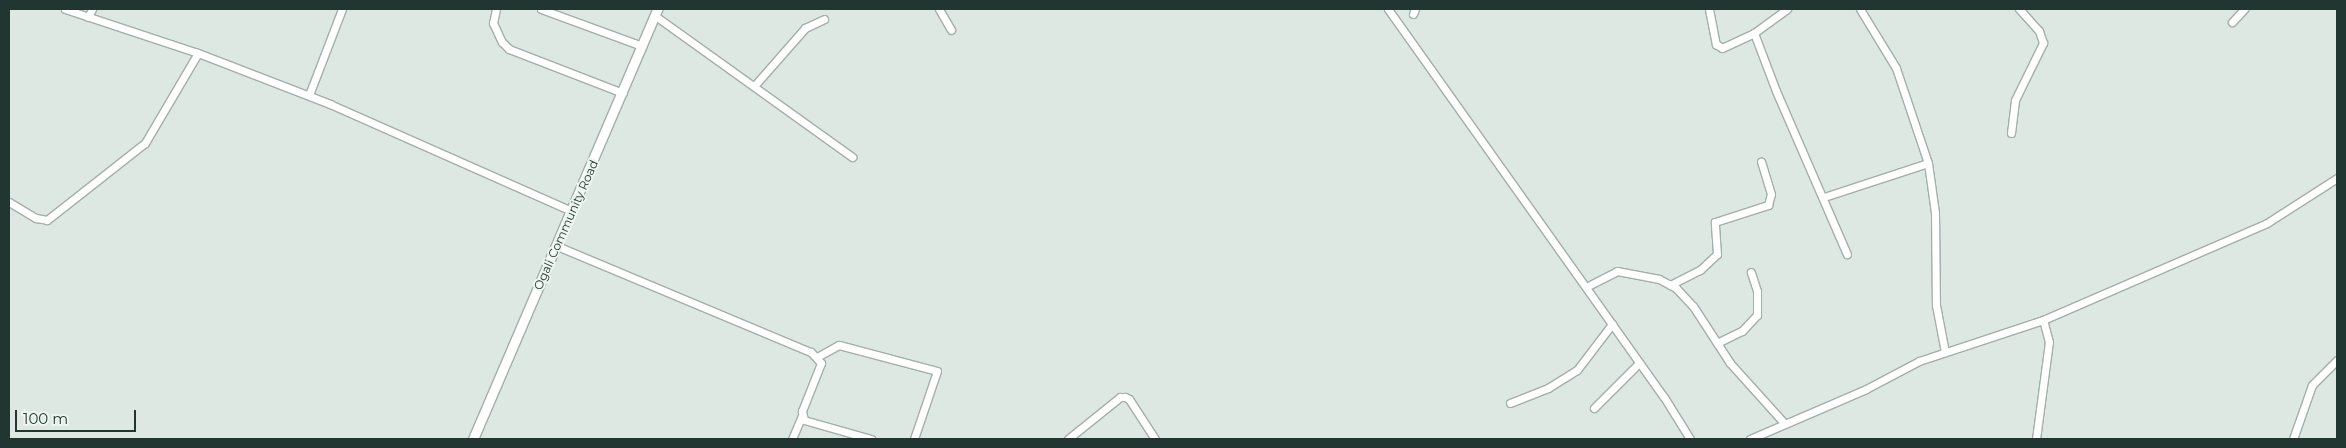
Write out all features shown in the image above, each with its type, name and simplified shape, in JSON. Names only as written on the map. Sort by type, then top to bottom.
[{"type":"street","points":[[65,9],[198,53],[309,95],[572,211]]},
{"type":"street","points":[[88,17],[92,9]]},
{"type":"street","points":[[309,95],[342,9]]},
{"type":"street","points":[[496,9],[493,23],[502,42],[509,49],[623,93]]},
{"type":"street","points":[[541,9],[642,46]]},
{"type":"street","points":[[939,9],[951,30]]},
{"type":"street","points":[[1388,9],[1640,363],[1690,439]]},
{"type":"street","points":[[1709,9],[1718,47],[1754,34],[1787,9]]},
{"type":"street","points":[[1860,9],[1896,68],[1928,163],[1935,213],[1936,305],[1945,352]]},
{"type":"street","points":[[2011,133],[2015,100],[2043,44],[2039,31],[2019,9]]},
{"type":"street","points":[[2232,22],[2244,9]]},
{"type":"street","points":[[655,12],[729,70],[755,85],[852,157]]},
{"type":"street","name":"Ogali Community Road","points":[[473,439],[623,93],[655,12]]},
{"type":"street","points":[[755,85],[805,28],[824,19]]},
{"type":"street","points":[[1754,34],[1776,92],[1824,196],[1847,254]]},
{"type":"street","points":[[9,202],[36,218],[47,220],[145,143],[198,53]]},
{"type":"street","points":[[1670,285],[1700,270],[1718,254],[1715,222],[1768,206],[1772,194],[1760,162]]},
{"type":"street","points":[[1824,196],[1928,163]]},
{"type":"street","points":[[1750,439],[1945,352],[2043,320],[2267,223],[2337,178]]},
{"type":"street","points":[[557,246],[817,356],[820,363],[818,373],[792,439]]},
{"type":"street","points":[[1586,287],[1616,271],[1659,279],[1670,285],[1693,306],[1730,363],[1784,423]]},
{"type":"street","points":[[1717,343],[1742,331],[1757,315],[1757,291],[1751,272]]},
{"type":"street","points":[[2036,439],[2049,342],[2043,320]]},
{"type":"street","points":[[1510,404],[1548,388],[1577,370],[1612,324]]},
{"type":"street","points":[[817,356],[839,345],[938,371],[914,439]]},
{"type":"street","points":[[2293,439],[2312,385],[2337,360]]},
{"type":"street","points":[[1594,408],[1640,363]]},
{"type":"street","points":[[1068,439],[1120,397],[1130,399],[1155,439]]},
{"type":"street","points":[[802,416],[804,420],[871,439]]}]
